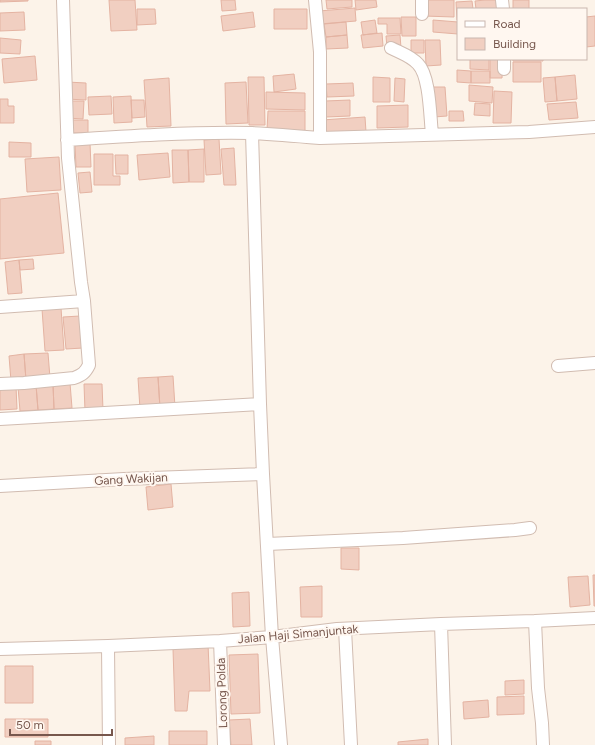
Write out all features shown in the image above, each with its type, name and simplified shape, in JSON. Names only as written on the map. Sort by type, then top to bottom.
[{"type":"street","points":[[0,384],[74,378],[85,372],[89,366],[84,301],[67,140],[63,0]]},
{"type":"street","points":[[315,0],[320,52],[320,138]]},
{"type":"street","points":[[422,0],[422,14]]},
{"type":"street","points":[[391,48],[410,57],[419,65],[425,75],[432,134]]},
{"type":"street","points":[[67,140],[216,133],[252,133],[320,138],[529,132],[595,127]]},
{"type":"street","points":[[252,133],[263,474],[272,637],[281,745]]},
{"type":"street","points":[[0,307],[84,301]]},
{"type":"street","points":[[558,366],[595,363]]},
{"type":"street","points":[[0,419],[260,404]]},
{"type":"street","name":"Gang Wakijan","points":[[0,486],[124,479],[263,474]]},
{"type":"street","points":[[267,544],[403,538],[530,528]]},
{"type":"street","name":"Jalan Haji Simanjuntak","points":[[0,649],[220,641],[345,629],[595,618]]},
{"type":"street","points":[[535,621],[538,688],[543,745]]},
{"type":"street","points":[[441,624],[445,745]]},
{"type":"street","points":[[345,629],[351,745]]},
{"type":"street","name":"Lorong Polda","points":[[220,641],[224,745]]},
{"type":"street","points":[[108,646],[109,745]]},
{"type":"building","points":[[0,0],[28,0],[28,1],[0,2]]},
{"type":"building","points":[[109,0],[135,0],[137,30],[111,31]]},
{"type":"building","points":[[221,0],[235,0],[236,10],[222,11]]},
{"type":"building","points":[[326,0],[352,0],[352,7],[327,9]]},
{"type":"building","points":[[355,0],[376,0],[377,7],[356,10]]},
{"type":"building","points":[[425,0],[454,0],[454,17],[424,16]]},
{"type":"building","points":[[498,0],[499,8],[476,8],[475,1]]},
{"type":"building","points":[[513,0],[529,0],[529,8],[513,8]]},
{"type":"building","points":[[472,1],[473,8],[457,8],[457,20],[456,2]]},
{"type":"building","points":[[355,8],[356,21],[320,24],[319,11]]},
{"type":"building","points":[[137,9],[155,9],[156,24],[137,25]]},
{"type":"building","points":[[274,9],[307,9],[307,29],[274,29]]},
{"type":"building","points":[[24,12],[25,30],[0,31],[0,13]]},
{"type":"building","points":[[253,12],[255,27],[223,31],[221,16]]},
{"type":"building","points":[[595,16],[595,46],[587,47],[587,17]]},
{"type":"building","points":[[401,17],[416,17],[416,36],[402,36]]},
{"type":"building","points":[[378,18],[400,18],[401,34],[387,34],[387,24],[378,24]]},
{"type":"building","points":[[375,20],[377,33],[363,35],[361,22]]},
{"type":"building","points":[[433,20],[457,22],[457,34],[433,32]]},
{"type":"building","points":[[346,22],[347,35],[326,37],[324,24]]},
{"type":"building","points":[[382,33],[383,46],[363,48],[361,35]]},
{"type":"building","points":[[347,35],[348,48],[326,49],[326,37]]},
{"type":"building","points":[[400,35],[401,48],[387,48],[386,36]]},
{"type":"building","points":[[0,38],[21,40],[20,54],[0,53]]},
{"type":"building","points":[[411,40],[424,40],[424,53],[411,53]]},
{"type":"building","points":[[425,40],[440,40],[441,65],[426,66]]},
{"type":"building","points":[[35,56],[37,80],[4,83],[2,59]]},
{"type":"building","points":[[470,60],[489,60],[489,70],[470,69]]},
{"type":"building","points":[[490,60],[503,60],[502,78],[490,78]]},
{"type":"building","points":[[513,60],[543,60],[543,61]]},
{"type":"building","points":[[513,62],[541,62],[541,82],[513,82]]},
{"type":"building","points":[[457,70],[471,71],[471,83],[457,82]]},
{"type":"building","points":[[471,71],[490,71],[490,83],[471,83]]},
{"type":"building","points":[[294,74],[296,89],[274,92],[273,76]]},
{"type":"building","points":[[575,75],[577,99],[557,101],[555,77]]},
{"type":"building","points":[[248,77],[264,77],[265,125],[249,125]]},
{"type":"building","points":[[373,77],[390,78],[390,102],[373,102]]},
{"type":"building","points":[[555,77],[557,101],[545,102],[543,78]]},
{"type":"building","points":[[169,78],[171,126],[147,127],[144,80]]},
{"type":"building","points":[[395,78],[405,79],[404,102],[394,101]]},
{"type":"building","points":[[67,82],[86,83],[86,100],[66,99]]},
{"type":"building","points":[[246,82],[248,123],[226,124],[225,83]]},
{"type":"building","points":[[353,83],[354,96],[327,97],[326,84]]},
{"type":"building","points":[[469,85],[493,87],[492,103],[469,101]]},
{"type":"building","points":[[433,87],[445,87],[447,116],[434,117]]},
{"type":"building","points":[[494,91],[512,92],[511,123],[493,123]]},
{"type":"building","points":[[266,92],[305,93],[305,110],[266,109]]},
{"type":"building","points":[[111,96],[112,114],[89,115],[88,97]]},
{"type":"building","points":[[131,96],[132,122],[114,123],[113,97]]},
{"type":"building","points":[[0,99],[8,99],[8,106],[14,106],[14,123],[0,123]]},
{"type":"building","points":[[131,100],[144,100],[145,117],[132,118]]},
{"type":"building","points":[[350,100],[350,116],[326,117],[325,101]]},
{"type":"building","points":[[67,101],[84,101],[83,119],[67,118]]},
{"type":"building","points":[[576,102],[578,118],[549,120],[547,104]]},
{"type":"building","points":[[475,103],[490,104],[490,116],[474,115]]},
{"type":"building","points":[[408,105],[408,127],[377,128],[377,106]]},
{"type":"building","points":[[268,111],[305,111],[305,131],[267,130]]},
{"type":"building","points":[[449,111],[463,111],[464,121],[449,121]]},
{"type":"building","points":[[365,117],[366,132],[323,135],[322,120]]},
{"type":"building","points":[[69,120],[88,120],[88,133],[69,133]]},
{"type":"building","points":[[219,139],[221,174],[206,175],[204,140]]},
{"type":"building","points":[[9,142],[31,143],[31,157],[9,157]]},
{"type":"building","points":[[90,143],[91,167],[76,167],[75,144]]},
{"type":"building","points":[[234,148],[236,185],[224,185],[221,149]]},
{"type":"building","points":[[204,149],[204,182],[189,182],[188,150]]},
{"type":"building","points":[[172,150],[188,150],[189,182],[173,183]]},
{"type":"building","points":[[168,153],[170,177],[139,180],[137,155]]},
{"type":"building","points":[[94,154],[113,154],[113,176],[120,176],[120,185],[94,185]]},
{"type":"building","points":[[115,155],[128,155],[128,174],[116,174]]},
{"type":"building","points":[[59,157],[61,190],[27,192],[25,159]]},
{"type":"building","points":[[90,172],[92,192],[80,193],[78,173]]},
{"type":"building","points":[[58,193],[64,253],[0,259],[0,199]]},
{"type":"building","points":[[33,259],[34,269],[20,270],[19,260]]},
{"type":"building","points":[[19,260],[22,293],[8,294],[5,262]]},
{"type":"building","points":[[61,308],[64,350],[45,351],[42,309]]},
{"type":"building","points":[[80,316],[83,348],[66,349],[63,317]]},
{"type":"building","points":[[48,353],[50,378],[26,380],[24,354]]},
{"type":"building","points":[[24,354],[26,380],[11,381],[9,356]]},
{"type":"building","points":[[173,376],[175,407],[160,408],[158,377]]},
{"type":"building","points":[[158,377],[160,408],[140,409],[138,378]]},
{"type":"building","points":[[70,383],[72,408],[54,409],[53,384]]},
{"type":"building","points":[[53,384],[54,409],[38,410],[36,385]]},
{"type":"building","points":[[84,384],[102,384],[103,410],[85,411]]},
{"type":"building","points":[[36,385],[38,410],[20,411],[18,387]]},
{"type":"building","points":[[16,386],[17,409],[0,410],[0,387]]},
{"type":"building","points":[[171,484],[173,507],[148,510],[146,487]]},
{"type":"building","points":[[341,548],[359,548],[359,570],[341,569]]},
{"type":"building","points":[[593,575],[595,575],[595,606],[594,606]]},
{"type":"building","points":[[588,576],[590,605],[570,607],[568,577]]},
{"type":"building","points":[[322,586],[322,617],[301,617],[300,587]]},
{"type":"building","points":[[249,592],[250,626],[233,627],[232,593]]},
{"type":"building","points":[[208,644],[210,691],[189,691],[187,711],[175,711],[173,649]]},
{"type":"building","points":[[258,654],[260,713],[231,714],[229,655]]},
{"type":"building","points":[[5,666],[33,666],[33,703],[5,703]]},
{"type":"building","points":[[524,680],[524,694],[505,695],[505,681]]},
{"type":"building","points":[[524,696],[524,714],[497,715],[497,697]]},
{"type":"building","points":[[488,700],[489,717],[464,719],[463,702]]},
{"type":"building","points":[[5,719],[48,719],[48,737],[5,737]]},
{"type":"building","points":[[250,719],[252,745],[231,745],[229,720]]},
{"type":"building","points":[[169,731],[207,731],[207,745],[169,745]]},
{"type":"building","points":[[154,736],[154,745],[125,745],[125,738]]},
{"type":"building","points":[[428,739],[428,745],[398,745],[398,742]]},
{"type":"building","points":[[35,741],[51,741],[51,745],[35,745]]}]
